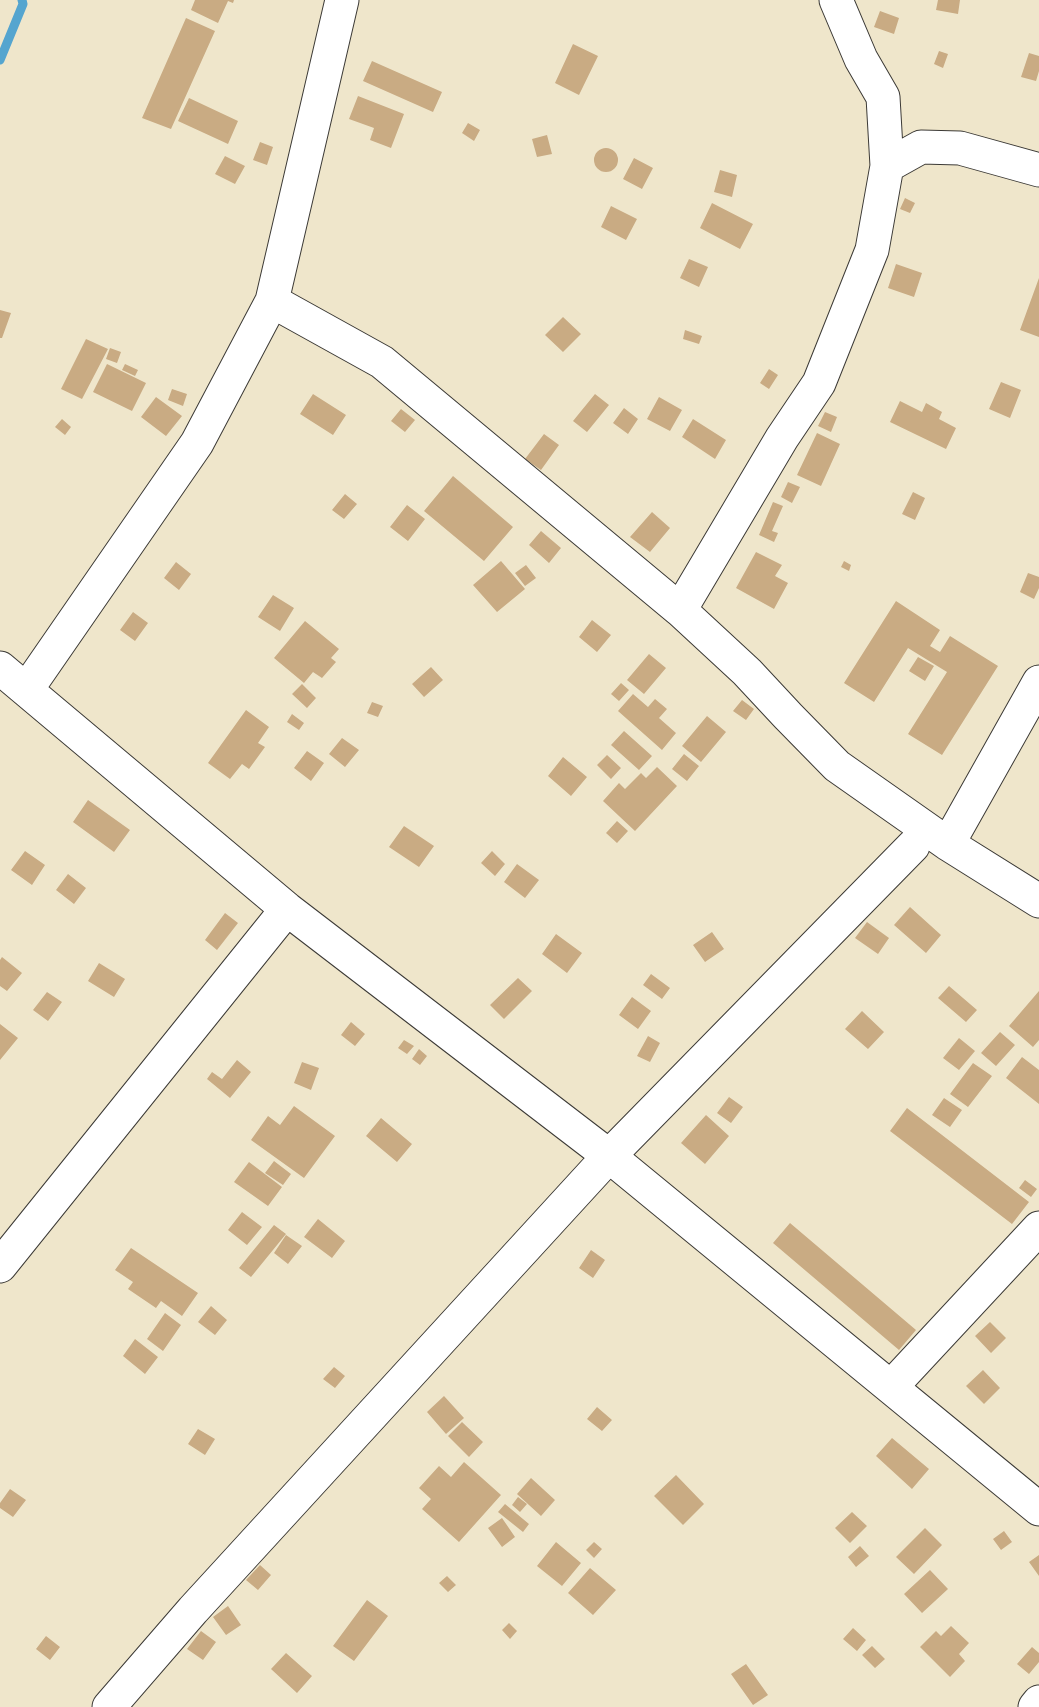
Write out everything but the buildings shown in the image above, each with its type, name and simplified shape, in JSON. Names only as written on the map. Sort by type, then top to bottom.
[{"type":"street","points":[[27,689],[197,443],[272,301],[342,0]]},
{"type":"street","points":[[680,610],[782,438],[819,383],[872,249],[887,166],[883,97],[861,58],[836,0]]},
{"type":"street","points":[[887,166],[921,147],[960,147],[1039,171]]},
{"type":"street","points":[[272,301],[382,362],[680,610],[747,672],[837,765],[948,844],[1039,901]]},
{"type":"street","points":[[0,668],[287,909],[609,1156],[1039,1509]]},
{"type":"street","points":[[948,844],[1039,682]]},
{"type":"street","points":[[109,1707],[193,1610],[609,1156],[913,846]]},
{"type":"street","points":[[0,1266],[287,909]]},
{"type":"street","points":[[891,1387],[1039,1228]]},
{"type":"street","points":[[1035,1707],[1039,1702]]},
{"type":"waterway","points":[[0,60],[23,4],[22,0]]}]
